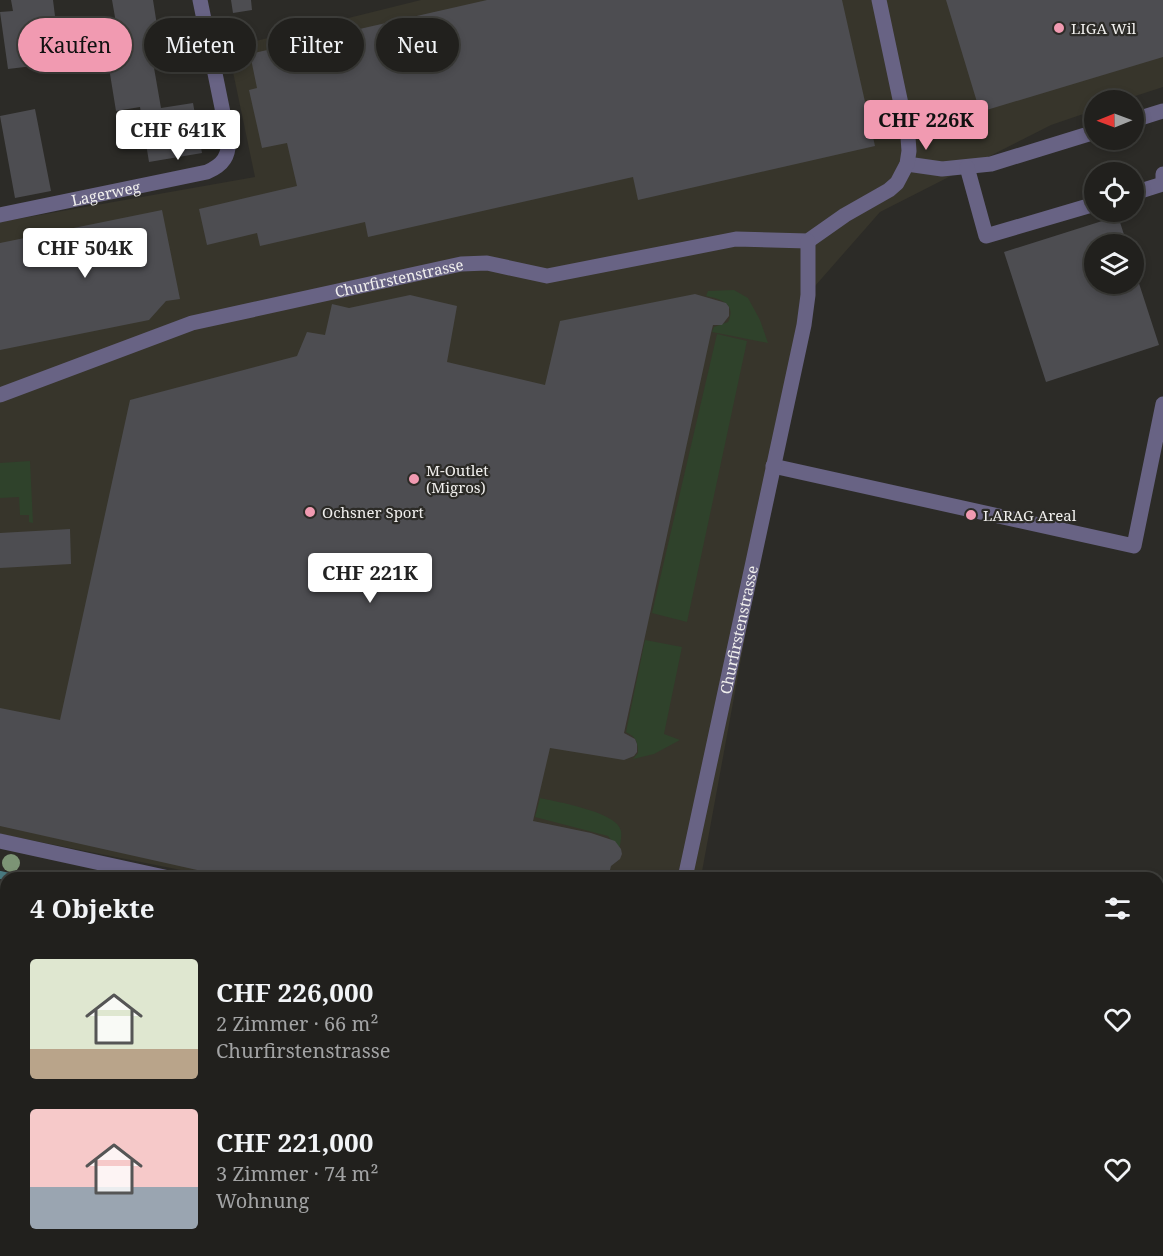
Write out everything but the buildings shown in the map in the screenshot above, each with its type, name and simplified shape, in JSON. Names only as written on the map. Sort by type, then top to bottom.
[{"type":"street","name":"Lagerweg","points":[[0,215],[207,172],[225,161],[229,149],[228,137],[200,0]]},
{"type":"street","points":[[808,241],[897,183],[907,164],[908,137],[879,0]]},
{"type":"street","points":[[1144,117],[1163,111]]},
{"type":"street","points":[[907,164],[942,169],[991,165],[1084,135]]},
{"type":"street","points":[[967,167],[986,236],[1084,207]]},
{"type":"street","points":[[1144,190],[1163,184],[1163,174]]},
{"type":"street","name":"Churfirstenstrasse","points":[[0,395],[192,323],[460,264],[487,263],[547,276],[736,239],[808,241],[806,310],[686,872]]},
{"type":"street","points":[[773,466],[1134,546],[1163,404]]},
{"type":"street","points":[[0,841],[142,872]]},
{"type":"shaded area","points":[[421,0],[1163,0],[1163,87],[1144,93],[1144,90],[1084,90],[1084,114],[1051,125],[880,212],[808,294],[702,872],[191,872],[0,834],[0,222],[255,177],[233,72],[256,72],[256,41],[268,38],[268,72],[364,72],[364,18],[349,18]]},
{"type":"green space","points":[[734,290],[748,298],[760,320],[768,343],[712,332],[714,327],[728,322],[730,311],[726,303],[706,296],[708,291]]},
{"type":"green space","points":[[717,334],[747,341],[687,622],[652,613]]},
{"type":"green space","points":[[30,461],[33,523],[29,522],[29,515],[20,515],[19,497],[0,498],[0,463]]},
{"type":"green space","points":[[645,640],[682,647],[664,734],[680,740],[654,754],[633,759],[638,753],[637,743],[626,732]]},
{"type":"green space","points":[[540,798],[586,809],[609,818],[617,824],[621,831],[619,850],[608,836],[535,817]]},
{"type":"place","name":"LIGA Wil","points":[[1059,28]]},
{"type":"place","name":"M-Outlet (Migros)","points":[[414,479]]},
{"type":"place","name":"Ochsner Sport","points":[[310,512]]},
{"type":"place","name":"LARAG Areal","points":[[971,515]]}]
